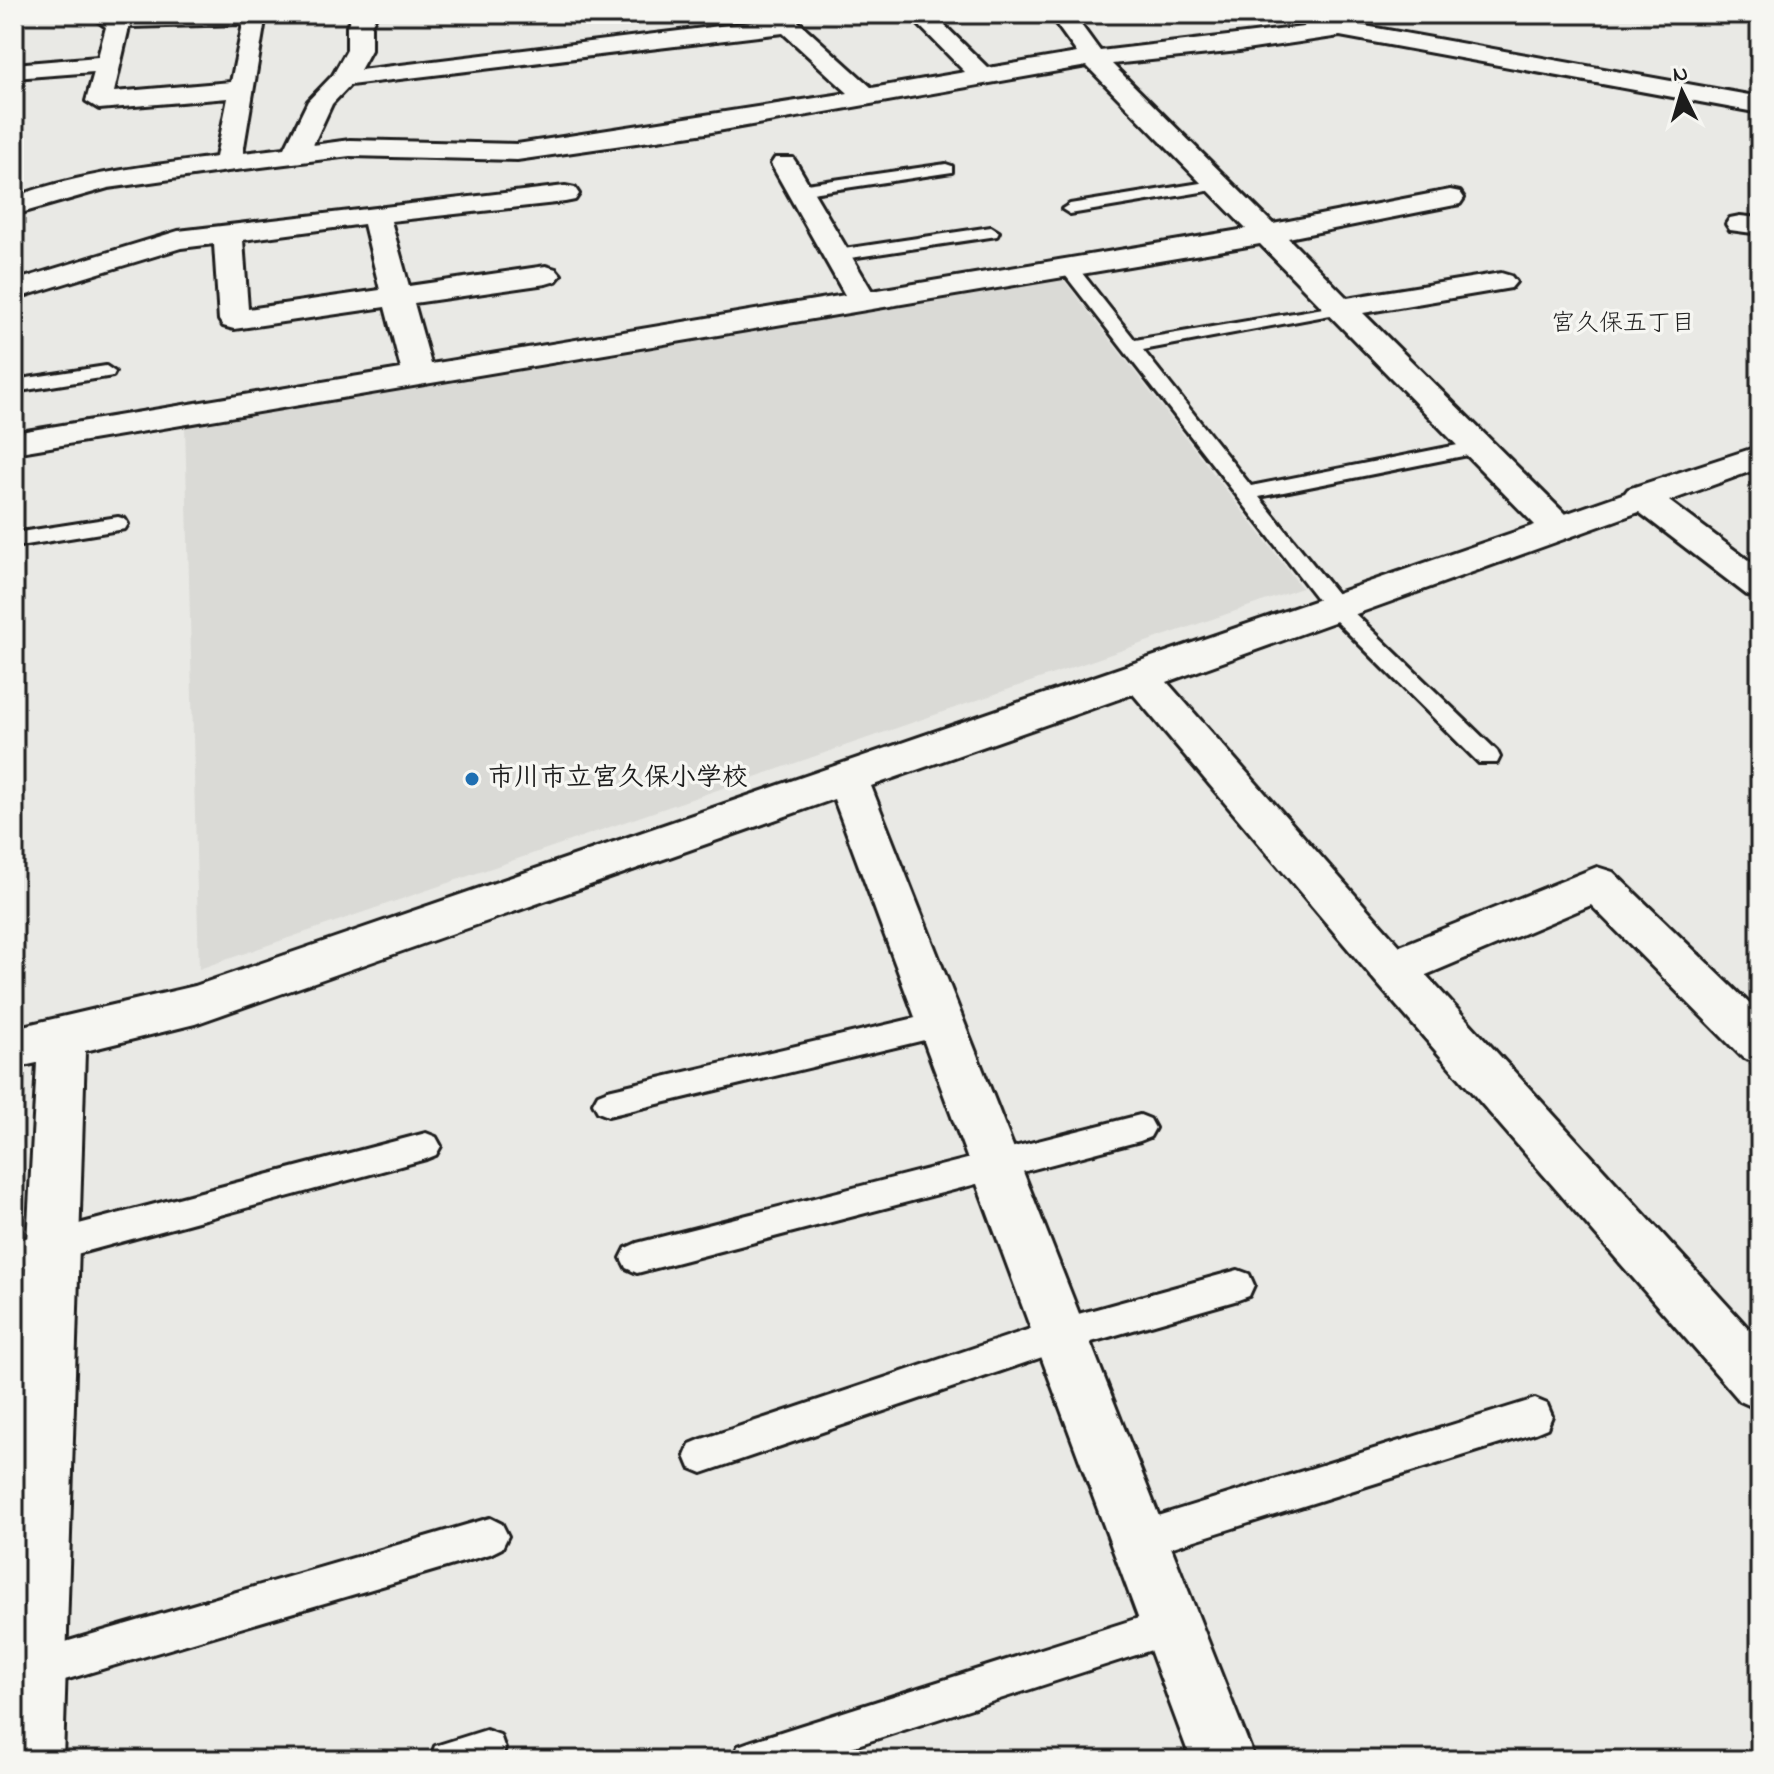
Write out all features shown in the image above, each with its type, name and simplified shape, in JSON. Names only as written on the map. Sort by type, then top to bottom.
[{"type":"street","points":[[295,154],[321,101],[343,79],[359,50],[359,26],[365,14]]},
{"type":"street","points":[[920,14],[982,76]]},
{"type":"street","points":[[1061,14],[1093,58],[1557,527]]},
{"type":"street","points":[[1263,14],[1345,22],[1760,105]]},
{"type":"street","points":[[228,163],[256,17],[110,18],[108,64],[99,101],[242,89]]},
{"type":"street","points":[[343,79],[570,52],[782,20],[867,97]]},
{"type":"street","points":[[14,207],[43,196],[108,180],[295,154],[350,148],[517,152],[706,125],[1093,58],[1150,54],[1345,22]]},
{"type":"street","points":[[570,52],[581,27]]},
{"type":"street","points":[[1150,54],[1164,41],[1191,27]]},
{"type":"street","points":[[14,71],[108,64]]},
{"type":"street","points":[[784,164],[863,301]]},
{"type":"street","points":[[14,290],[178,240],[375,214],[565,194]]},
{"type":"street","points":[[14,443],[1267,234],[1450,198]]},
{"type":"street","points":[[375,214],[418,375]]},
{"type":"street","points":[[228,234],[234,320],[546,275]]},
{"type":"street","points":[[1341,308],[1501,282]]},
{"type":"street","points":[[31,1760],[24,1673],[38,1042],[195,1005],[1139,675],[1337,609],[1640,496],[1760,456]]},
{"type":"street","points":[[1640,496],[1760,587]]},
{"type":"street","points":[[1139,675],[1392,969],[1760,1382]]},
{"type":"street","points":[[847,778],[1223,1760]]},
{"type":"street","points":[[1392,969],[1597,884],[1759,1041]]},
{"type":"lane","points":[[799,190],[946,169]]},
{"type":"lane","points":[[1070,209],[1219,185]]},
{"type":"lane","points":[[837,255],[991,232]]},
{"type":"lane","points":[[1068,267],[1337,609],[1488,757]]},
{"type":"lane","points":[[1130,347],[1341,308]]},
{"type":"lane","points":[[14,386],[106,372]]},
{"type":"lane","points":[[1246,493],[1478,447]]},
{"type":"lane","points":[[14,540],[118,524]]},
{"type":"lane","points":[[608,1103],[941,1024]]},
{"type":"lane","points":[[637,1258],[1140,1128]]},
{"type":"lane","points":[[33,1251],[426,1146]]},
{"type":"lane","points":[[702,1456],[1060,1335],[1238,1285]]},
{"type":"lane","points":[[1138,1540],[1535,1416]]},
{"type":"lane","points":[[24,1673],[490,1536]]},
{"type":"lane","points":[[752,1760],[1170,1626]]},
{"type":"lane","points":[[449,1760],[486,1749]]},
{"type":"shaded area","name":"市川市立宮久保小学校","points":[[1060,275],[1302,588],[199,969],[185,424]]},
{"type":"place","name":"市川市立宮久保小学校","points":[[472,779]]},
{"type":"district","name":"宮久保五丁目","points":[[1623,324]]}]
